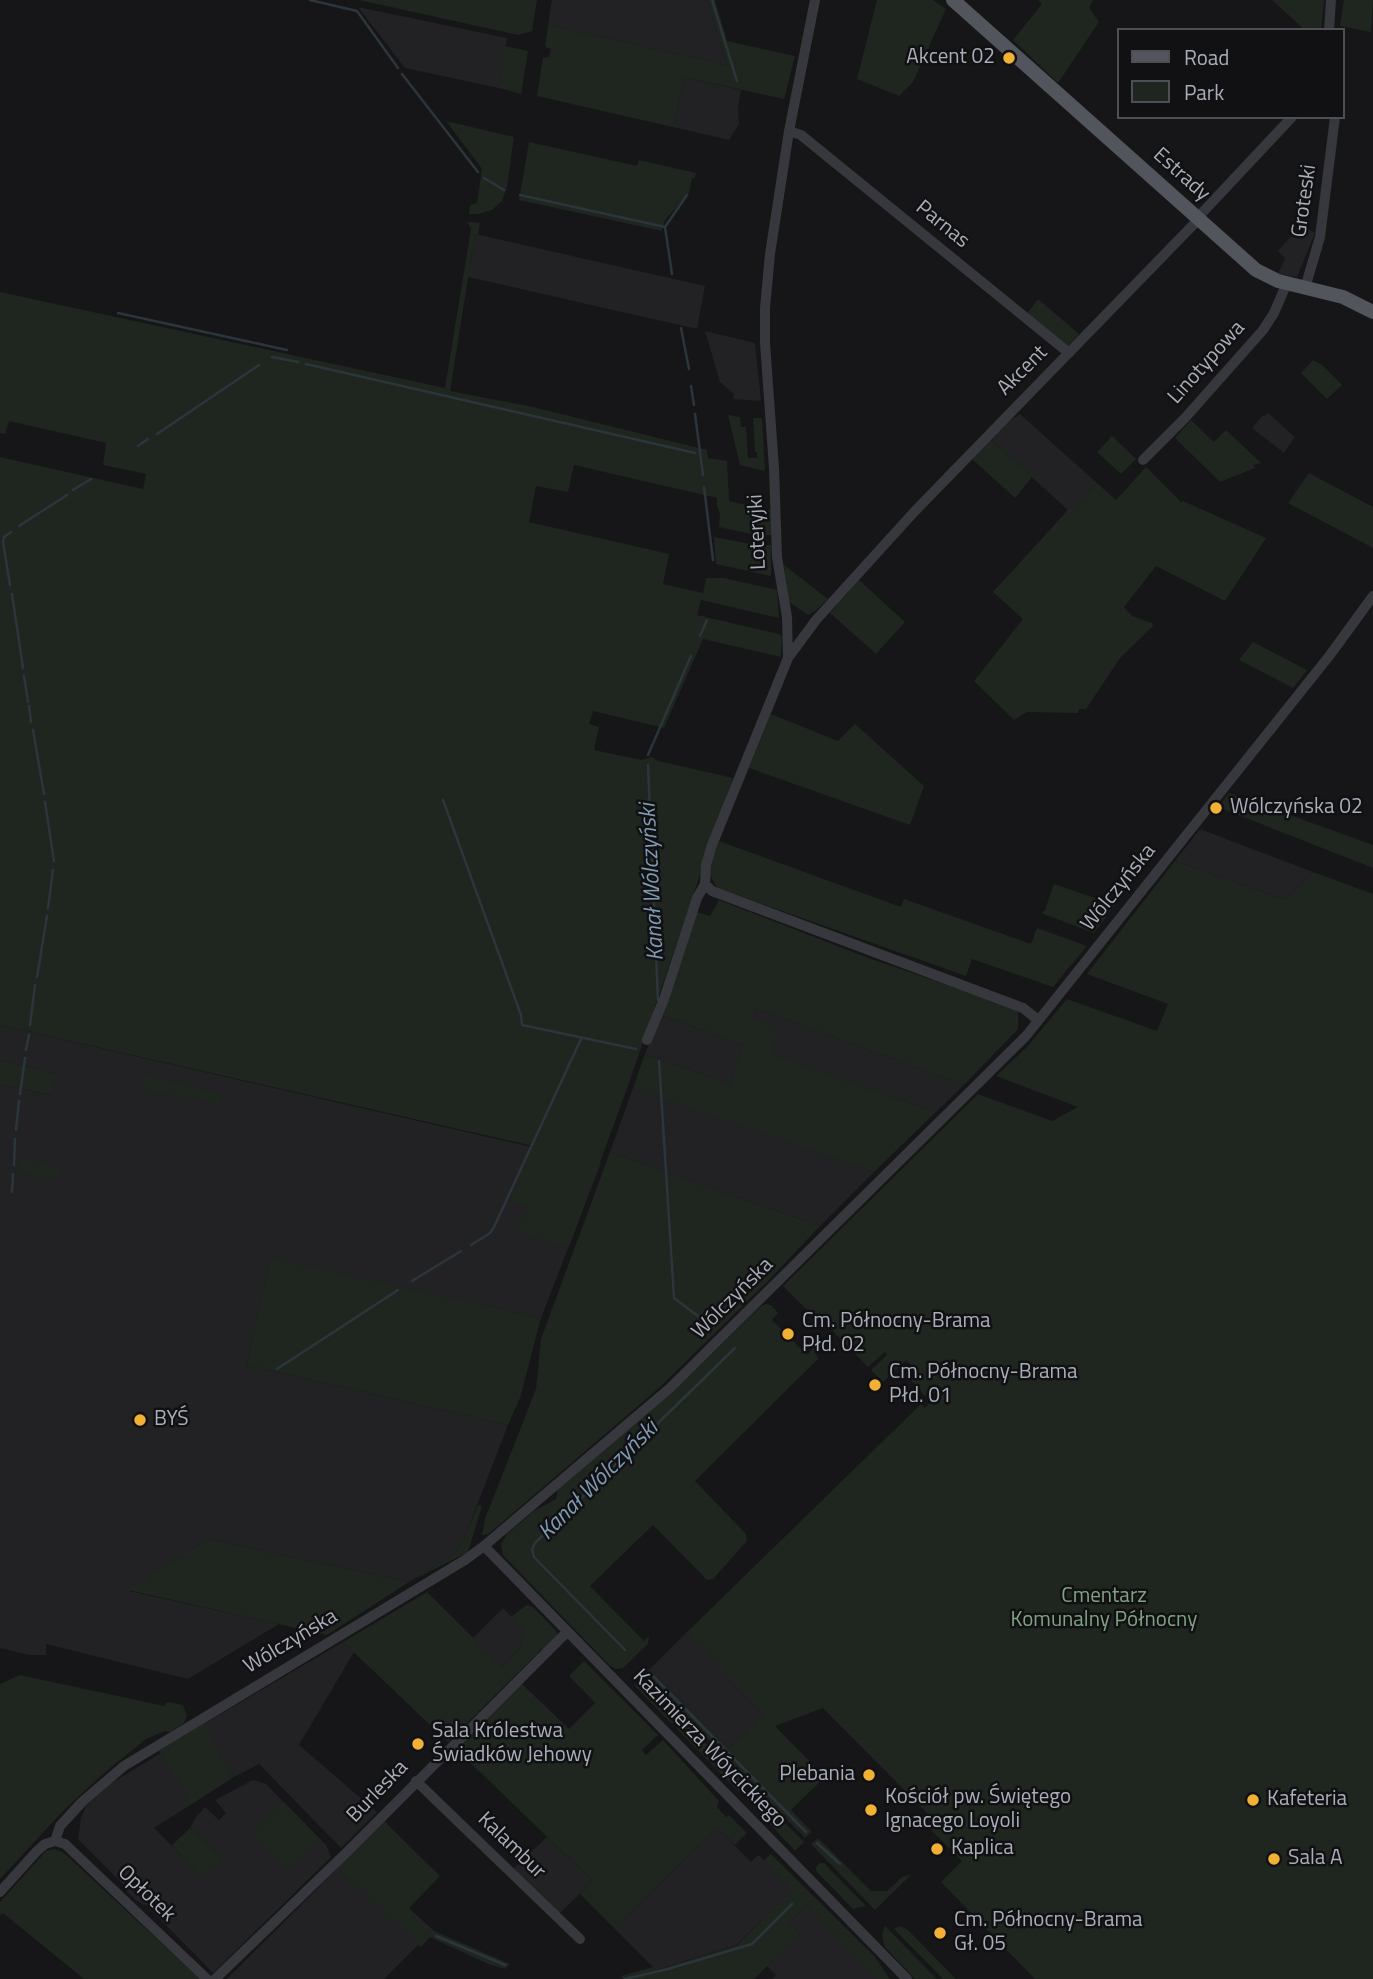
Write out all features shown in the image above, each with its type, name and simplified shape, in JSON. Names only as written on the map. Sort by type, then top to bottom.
[{"type":"main road","name":"Estrady","points":[[953,0],[1256,270],[1287,283],[1343,297],[1373,312]]},
{"type":"street","name":"Loteryjki","points":[[647,1040],[664,999],[697,898],[705,884],[706,865],[712,845],[788,658],[787,617],[777,557],[765,344],[769,265],[789,131],[815,0]]},
{"type":"street","points":[[1329,28],[1331,0]]},
{"type":"street","name":"Akcent","points":[[788,658],[816,620],[915,511],[1290,119]]},
{"type":"street","name":"Groteski","points":[[1305,288],[1320,237],[1335,119]]},
{"type":"street","name":"Parnas","points":[[789,131],[801,135],[1069,353]]},
{"type":"street","name":"Linotypowa","points":[[1143,460],[1201,401],[1263,330],[1287,283]]},
{"type":"street","name":"Wólczyńska","points":[[0,1892],[37,1851],[55,1841],[60,1826],[82,1802],[124,1766],[465,1560],[670,1388],[1026,1036],[1322,665],[1373,596]]},
{"type":"street","points":[[705,884],[712,891],[1023,1008],[1038,1020]]},
{"type":"street","name":"Kazimierza Wóycickiego","points":[[484,1546],[903,1978]]},
{"type":"street","name":"Burleska","points":[[215,1979],[345,1854],[415,1781],[567,1632]]},
{"type":"street","name":"Kalambur","points":[[415,1781],[580,1939]]},
{"type":"street","name":"Opłotek","points":[[55,1841],[65,1844],[208,1979]]},
{"type":"shaded area","points":[[552,0],[707,0],[727,65],[548,25]]},
{"type":"shaded area","points":[[358,7],[507,38],[499,88],[405,68]]},
{"type":"shaded area","points":[[684,77],[741,90],[739,124],[729,140],[673,127]]},
{"type":"shaded area","points":[[1301,225],[1315,233],[1297,277],[1278,274],[1285,258],[1278,251]]},
{"type":"shaded area","points":[[475,234],[705,286],[697,329],[468,277]]},
{"type":"shaded area","points":[[705,331],[755,343],[761,401],[733,399],[734,394],[720,382]]},
{"type":"shaded area","points":[[1268,413],[1295,437],[1284,453],[1252,428]]},
{"type":"shaded area","points":[[1020,414],[1097,483],[1068,510],[991,440]]},
{"type":"shaded area","points":[[1200,829],[1313,872],[1286,900],[1175,861]]},
{"type":"shaded area","points":[[755,1008],[964,1085],[936,1112],[769,1054],[753,1018]]},
{"type":"shaded area","points":[[661,1015],[743,1045],[730,1084],[645,1054]]},
{"type":"shaded area","points":[[0,1025],[601,1163],[541,1318],[270,1259],[247,1365],[508,1425],[464,1539],[454,1555],[409,1582],[208,1539],[129,1591],[279,1624],[188,1679],[46,1644],[46,1655],[29,1655],[0,1648],[0,1084],[50,1095],[55,1074],[0,1060]]},
{"type":"shaded area","points":[[633,1088],[874,1172],[820,1226],[610,1152]]},
{"type":"shaded area","points":[[503,1608],[522,1628],[522,1646],[503,1667],[473,1638]]},
{"type":"shaded area","points":[[685,1634],[762,1713],[729,1748],[650,1669]]},
{"type":"shaded area","points":[[343,1642],[354,1652],[299,1745],[377,1812],[341,1848],[259,1764],[234,1777],[202,1725]]},
{"type":"shaded area","points":[[161,1753],[192,1804],[154,1828],[205,1878],[224,1861],[190,1828],[205,1807],[219,1820],[226,1813],[215,1800],[253,1780],[266,1784],[326,1845],[331,1857],[213,1973],[145,1904],[123,1888],[125,1886],[78,1839],[86,1806],[110,1784]]},
{"type":"shaded area","points":[[717,1828],[751,1862],[758,1855],[761,1857],[793,1890],[736,1945],[656,1970],[614,1928]]},
{"type":"shaded area","points":[[547,1837],[593,1881],[559,1914],[513,1869]]},
{"type":"shaded area","points":[[338,1868],[419,1944],[384,1979],[227,1979]]},
{"type":"shaded area","points":[[807,1905],[876,1979],[772,1979],[776,1975],[767,1966],[800,1934],[789,1923]]},
{"type":"green space","points":[[359,0],[537,0],[532,31],[518,35]]},
{"type":"green space","points":[[707,0],[715,0],[727,41],[795,56],[784,99],[684,77],[673,127],[537,96],[543,58],[549,57],[551,49],[545,47],[548,25],[727,65]]},
{"type":"green space","points":[[877,0],[933,0],[946,9],[913,82],[899,96],[857,79]]},
{"type":"green space","points":[[1038,0],[1093,0],[1089,8],[1099,22],[1058,83],[1013,40],[1042,4]]},
{"type":"green space","points":[[1272,0],[1324,0],[1321,28],[1303,28]]},
{"type":"green space","points":[[1344,0],[1373,0],[1371,32],[1340,26]]},
{"type":"green space","points":[[505,46],[528,51],[521,94],[499,88]]},
{"type":"green space","points":[[446,121],[514,137],[507,187],[502,201],[492,210],[469,214],[470,205],[477,203],[482,169]]},
{"type":"green space","points":[[529,142],[637,166],[639,160],[696,173],[695,178],[692,178],[689,193],[665,220],[662,231],[519,200]]},
{"type":"green space","points":[[467,222],[480,223],[478,235],[475,234],[450,391],[533,407],[707,450],[708,458],[727,461],[729,501],[772,511],[772,535],[756,535],[719,527],[717,498],[574,465],[568,492],[536,486],[529,522],[669,554],[663,584],[703,593],[706,578],[724,578],[777,590],[779,618],[701,600],[697,615],[779,634],[782,637],[781,657],[703,639],[664,728],[593,711],[589,724],[599,727],[594,750],[641,760],[652,757],[658,761],[733,778],[629,1083],[569,1247],[515,1232],[528,1207],[509,1202],[533,1146],[0,1025],[0,457],[143,489],[146,474],[103,465],[106,443],[9,421],[5,434],[0,433],[0,292],[445,388],[471,229]]},
{"type":"green space","points":[[1038,299],[1079,334],[1068,346],[1026,315]]},
{"type":"green space","points":[[1313,360],[1342,385],[1327,399],[1301,373]]},
{"type":"green space","points":[[728,415],[740,417],[741,427],[746,427],[748,458],[757,458],[753,418],[762,418],[765,471],[740,465]]},
{"type":"green space","points":[[1191,420],[1214,442],[1226,430],[1261,463],[1220,482],[1175,438]]},
{"type":"green space","points":[[1112,436],[1136,459],[1121,474],[1097,452]]},
{"type":"green space","points":[[991,440],[1032,477],[1015,498],[972,459]]},
{"type":"green space","points":[[1146,467],[1181,502],[1266,538],[1225,601],[1156,566],[1124,607],[1132,616],[1152,623],[1153,626],[1120,658],[1086,709],[1079,709],[1078,713],[1027,712],[1014,720],[974,681],[1023,619],[993,592],[1068,510],[1097,483],[1116,500]]},
{"type":"green space","points":[[1309,473],[1373,507],[1373,548],[1288,503]]},
{"type":"green space","points":[[714,537],[771,545],[771,576],[716,564]]},
{"type":"green space","points":[[784,565],[828,599],[808,615],[789,602]]},
{"type":"green space","points":[[859,580],[905,622],[876,654],[830,613]]},
{"type":"green space","points":[[1253,642],[1307,670],[1293,688],[1239,660]]},
{"type":"green space","points":[[771,714],[838,741],[855,724],[924,786],[910,825],[749,768]]},
{"type":"green space","points":[[1229,793],[1373,845],[1373,868],[1218,807]]},
{"type":"green space","points":[[719,841],[901,907],[904,899],[1031,944],[1037,928],[1087,946],[1053,987],[972,959],[966,976],[717,888],[710,875],[710,868]]},
{"type":"green space","name":"Cmentarz Komunalny Północny","points":[[1175,861],[1286,900],[1313,872],[1373,894],[1373,1979],[1035,1979],[941,1882],[962,1861],[928,1827],[934,1820],[823,1708],[775,1726],[825,1777],[791,1810],[812,1832],[805,1838],[644,1674],[650,1669],[729,1748],[762,1713],[685,1634],[921,1404],[925,1408],[937,1396],[931,1390],[925,1396],[911,1380],[918,1372],[906,1360],[883,1382],[871,1370],[887,1355],[885,1352],[868,1367],[827,1325],[824,1327],[783,1286],[978,1094],[1052,1121],[1078,1107],[996,1076],[1027,1047],[1067,999],[1157,1031],[1168,1004],[1087,974]]},
{"type":"green space","points":[[1054,884],[1115,905],[1094,933],[1041,913],[1045,910]]},
{"type":"green space","points":[[719,900],[871,959],[1018,1009],[1018,1029],[964,1085],[755,1008],[753,1018],[778,1027],[770,1054],[936,1112],[874,1172],[633,1088],[645,1054],[730,1084],[743,1045],[661,1015],[697,912],[710,916]]},
{"type":"green space","points":[[0,1060],[56,1074],[51,1095],[0,1084]]},
{"type":"green space","points":[[143,1075],[223,1094],[219,1106],[207,1101],[144,1090]]},
{"type":"green space","points":[[610,1152],[820,1226],[660,1387],[498,1526],[482,1535],[485,1519],[536,1389],[541,1339]]},
{"type":"green space","points":[[21,1160],[39,1161],[57,1167],[61,1171],[60,1176],[55,1179],[24,1173],[19,1167]]},
{"type":"green space","points":[[270,1258],[541,1318],[520,1398],[508,1425],[247,1365]]},
{"type":"green space","points":[[766,1304],[771,1305],[778,1313],[772,1320],[807,1355],[814,1348],[818,1359],[695,1481],[746,1534],[747,1541],[713,1579],[707,1580],[653,1525],[590,1586],[644,1641],[649,1636],[648,1644],[623,1668],[616,1669],[610,1666],[503,1555],[501,1544],[508,1533],[534,1511],[556,1499],[558,1488],[675,1390]]},
{"type":"green space","points":[[478,1505],[482,1506],[468,1552],[409,1582],[454,1555]]},
{"type":"green space","points":[[208,1539],[409,1582],[327,1635],[128,1590]]},
{"type":"green space","points":[[427,1592],[503,1667],[522,1646],[522,1628],[511,1617],[524,1607],[528,1605],[534,1608],[557,1632],[544,1650],[542,1649],[448,1742],[343,1642]]},
{"type":"green space","points":[[584,1661],[658,1735],[642,1750],[646,1755],[663,1740],[719,1801],[717,1807],[726,1817],[729,1815],[747,1833],[735,1845],[717,1828],[614,1928],[580,1894],[593,1881],[454,1747],[520,1682],[569,1729],[595,1703],[569,1676]]},
{"type":"green space","points":[[20,1675],[164,1706],[167,1702],[183,1705],[187,1716],[184,1723],[170,1732],[165,1731],[146,1739],[104,1773],[64,1810],[0,1879],[0,1684]]},
{"type":"green space","points":[[640,1675],[679,1715],[675,1723],[671,1723],[635,1686]]},
{"type":"green space","points":[[683,1721],[747,1784],[742,1792],[677,1729]]},
{"type":"green space","points":[[203,1724],[234,1777],[192,1804],[159,1751]]},
{"type":"green space","points":[[751,1789],[804,1842],[795,1851],[745,1797]]},
{"type":"green space","points":[[284,1802],[320,1839],[288,1871],[251,1834]]},
{"type":"green space","points":[[382,1819],[440,1876],[409,1908],[434,1931],[510,1964],[505,1969],[430,1937],[421,1947],[336,1866]]},
{"type":"green space","points":[[190,1828],[224,1861],[205,1879],[172,1845]]},
{"type":"green space","points":[[818,1838],[871,1891],[887,1891],[902,1877],[912,1874],[875,1910],[811,1844]]},
{"type":"green space","points":[[54,1849],[63,1852],[200,1979],[84,1979],[3,1913],[0,1915],[0,1902],[46,1851]]},
{"type":"green space","points":[[771,1854],[875,1957],[890,1979],[876,1979],[807,1905],[789,1923],[800,1934],[754,1979],[623,1979],[621,1976],[653,1967],[657,1970],[737,1945],[792,1890],[764,1860]]},
{"type":"green space","points":[[820,1863],[824,1863],[866,1906],[853,1909],[816,1871]]},
{"type":"green space","points":[[885,1926],[937,1979],[915,1979],[885,1947],[882,1935]]},
{"type":"green space","points":[[900,1926],[907,1929],[956,1979],[943,1979],[894,1929]]},
{"type":"waterway","points":[[310,0],[357,11],[398,68]]},
{"type":"waterway","name":"Kanał Wólczyński","points":[[712,0],[737,81]]},
{"type":"waterway","points":[[402,74],[478,172]]},
{"type":"waterway","points":[[484,178],[504,190]]},
{"type":"waterway","points":[[520,195],[665,227]]},
{"type":"waterway","name":"Kanał Wólczyński","points":[[672,274],[665,227],[687,195]]},
{"type":"waterway","points":[[118,313],[287,350]]},
{"type":"waterway","name":"Kanał Wólczyński","points":[[681,328],[689,369]]},
{"type":"waterway","points":[[272,357],[298,362]]},
{"type":"waterway","points":[[306,364],[695,453]]},
{"type":"waterway","points":[[157,434],[259,365]]},
{"type":"waterway","name":"Kanał Wólczyński","points":[[691,386],[694,405]]},
{"type":"waterway","name":"Kanał Wólczyński","points":[[695,414],[703,475]]},
{"type":"waterway","points":[[138,446],[148,439]]},
{"type":"waterway","points":[[73,490],[91,479]]},
{"type":"waterway","name":"Kanał Wólczyński","points":[[704,487],[713,560]]},
{"type":"waterway","points":[[19,526],[67,495]]},
{"type":"waterway","points":[[10,585],[3,542],[4,537],[11,532]]},
{"type":"waterway","points":[[12,594],[23,668]]},
{"type":"waterway","name":"Kanał Wólczyński","points":[[700,636],[707,620]]},
{"type":"waterway","name":"Kanał Wólczyński","points":[[648,755],[691,656]]},
{"type":"waterway","points":[[24,676],[28,702]]},
{"type":"waterway","points":[[29,706],[31,722]]},
{"type":"waterway","points":[[33,730],[44,794]]},
{"type":"waterway","name":"Kanał Wólczyński","points":[[648,765],[658,1000]]},
{"type":"waterway","points":[[443,800],[521,1015],[522,1025],[636,1049]]},
{"type":"waterway","points":[[45,802],[54,861]]},
{"type":"waterway","points":[[48,908],[53,870]]},
{"type":"waterway","points":[[37,977],[47,916]]},
{"type":"waterway","points":[[30,1025],[35,985]]},
{"type":"waterway","points":[[26,1050],[29,1035]]},
{"type":"waterway","points":[[471,1245],[490,1233],[494,1227],[581,1039]]},
{"type":"waterway","points":[[20,1094],[25,1058]]},
{"type":"waterway","name":"Kanał Wólczyński","points":[[659,1061],[674,1298],[711,1326]]},
{"type":"waterway","points":[[16,1130],[19,1101]]},
{"type":"waterway","points":[[14,1165],[15,1139]]},
{"type":"waterway","points":[[12,1192],[13,1174]]},
{"type":"waterway","points":[[412,1281],[461,1251]]},
{"type":"waterway","points":[[277,1369],[398,1290]]},
{"type":"waterway","name":"Kanał Wólczyński","points":[[625,1650],[534,1557],[532,1549],[535,1543],[735,1348]]},
{"type":"waterway","name":"Kanał Wólczyński","points":[[652,1675],[806,1832]]},
{"type":"waterway","name":"Kanał Wólczyński","points":[[817,1843],[840,1864]]},
{"type":"waterway","points":[[625,1979],[752,1944],[792,1904]]},
{"type":"waterway","points":[[436,1936],[505,1965]]},
{"type":"place","name":"Akcent 02","points":[[1009,58]]},
{"type":"place","name":"Wólczyńska 02","points":[[1216,808]]},
{"type":"place","name":"Cm. Północny-Brama Płd. 02","points":[[788,1334]]},
{"type":"place","name":"Cm. Północny-Brama Płd. 01","points":[[875,1385]]},
{"type":"place","name":"BYŚ","points":[[140,1420]]},
{"type":"place","name":"Sala Królestwa Świadków Jehowy","points":[[418,1744]]},
{"type":"place","name":"Plebania","points":[[869,1775]]},
{"type":"place","name":"Kafeteria","points":[[1253,1800]]},
{"type":"place","name":"Kościół pw. Świętego Ignacego Loyoli","points":[[871,1810]]},
{"type":"place","name":"Kaplica","points":[[937,1849]]},
{"type":"place","name":"Sala A","points":[[1274,1859]]},
{"type":"place","name":"Cm. Północny-Brama Gł. 05","points":[[940,1933]]}]
